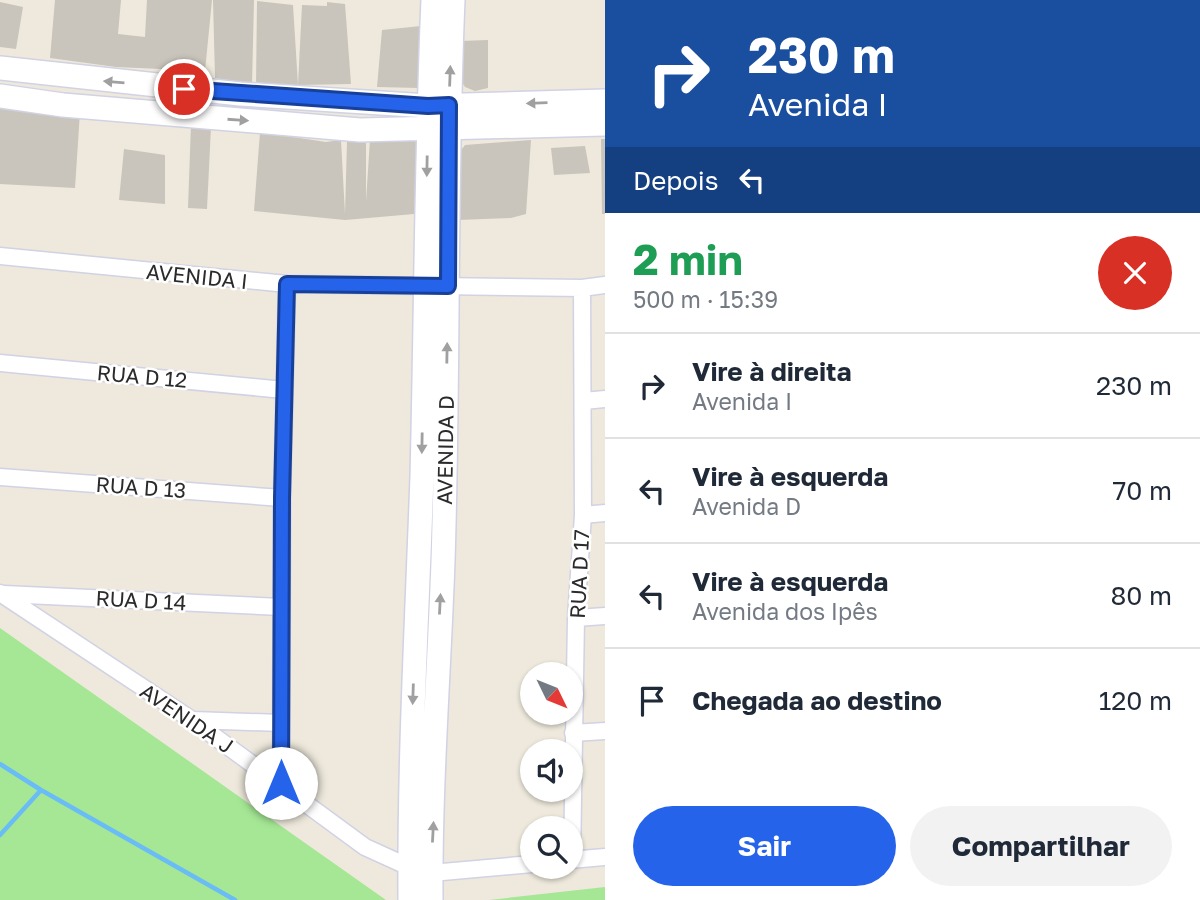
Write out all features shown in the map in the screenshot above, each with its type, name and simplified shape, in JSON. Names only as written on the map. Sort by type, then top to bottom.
[{"type":"main road","name":"AVENIDA D","points":[[410,900],[420,870],[443,562],[448,286],[433,0]]},
{"type":"main road","name":"AVENIDA D","points":[[431,900],[420,870],[425,285],[438,117],[453,0]]},
{"type":"main road","points":[[0,68],[438,117],[605,124]]},
{"type":"main road","points":[[0,96],[64,105],[360,130],[438,117],[605,101]]},
{"type":"street","name":"AVENIDA I","points":[[0,256],[287,284],[582,288],[605,285]]},
{"type":"street","points":[[281,783],[282,498],[287,284]]},
{"type":"street","name":"RUA D 17","points":[[572,816],[576,618],[583,514],[582,288]]},
{"type":"street","name":"RUA D 12","points":[[0,363],[284,390]]},
{"type":"street","points":[[583,401],[605,399]]},
{"type":"street","name":"RUA D 13","points":[[0,477],[282,498]]},
{"type":"street","points":[[583,514],[605,513]]},
{"type":"street","name":"AVENIDA J","points":[[1,594],[191,720],[281,783],[365,848],[420,870],[520,865]]},
{"type":"street","name":"RUA D 14","points":[[1,594],[281,607]]},
{"type":"street","points":[[576,618],[605,616]]},
{"type":"street","points":[[191,720],[281,723]]},
{"type":"street","points":[[573,733],[605,731]]},
{"type":"street","points":[[583,859],[605,856]]},
{"type":"green space","points":[[0,628],[386,900],[0,900]]},
{"type":"green space","points":[[605,887],[605,900],[489,900]]},
{"type":"building","points":[[55,0],[121,0],[118,34],[145,37],[147,0],[212,0],[205,71],[116,67],[50,58]]},
{"type":"building","points":[[213,0],[254,0],[252,85],[215,78]]},
{"type":"building","points":[[257,1],[293,5],[298,85],[256,85]]},
{"type":"building","points":[[0,2],[23,7],[16,49],[0,47]]},
{"type":"building","points":[[327,2],[345,4],[351,84],[298,85],[302,5],[327,6]]},
{"type":"building","points":[[421,26],[419,88],[377,87],[382,30]]},
{"type":"building","points":[[488,40],[488,88],[475,91],[465,87],[460,79],[460,41]]},
{"type":"building","points":[[0,106],[80,112],[75,188],[0,184]]},
{"type":"building","points":[[191,124],[211,127],[207,209],[188,208]]},
{"type":"building","points":[[260,132],[326,142],[341,140],[345,214],[347,141],[366,143],[366,202],[370,139],[411,137],[418,144],[414,214],[345,220],[254,211]]},
{"type":"building","points":[[601,139],[605,139],[605,214],[602,214]]},
{"type":"building","points":[[531,140],[526,214],[511,218],[458,220],[458,154],[465,145]]},
{"type":"building","points":[[585,146],[590,173],[554,175],[551,148]]},
{"type":"building","points":[[124,149],[165,155],[165,204],[119,200]]},
{"type":"waterway","points":[[0,764],[235,900]]},
{"type":"waterway","points":[[0,835],[41,790]]},
{"type":"route","points":[[184,89],[428,106],[449,105],[448,286],[287,284],[282,498],[281,783]]}]
